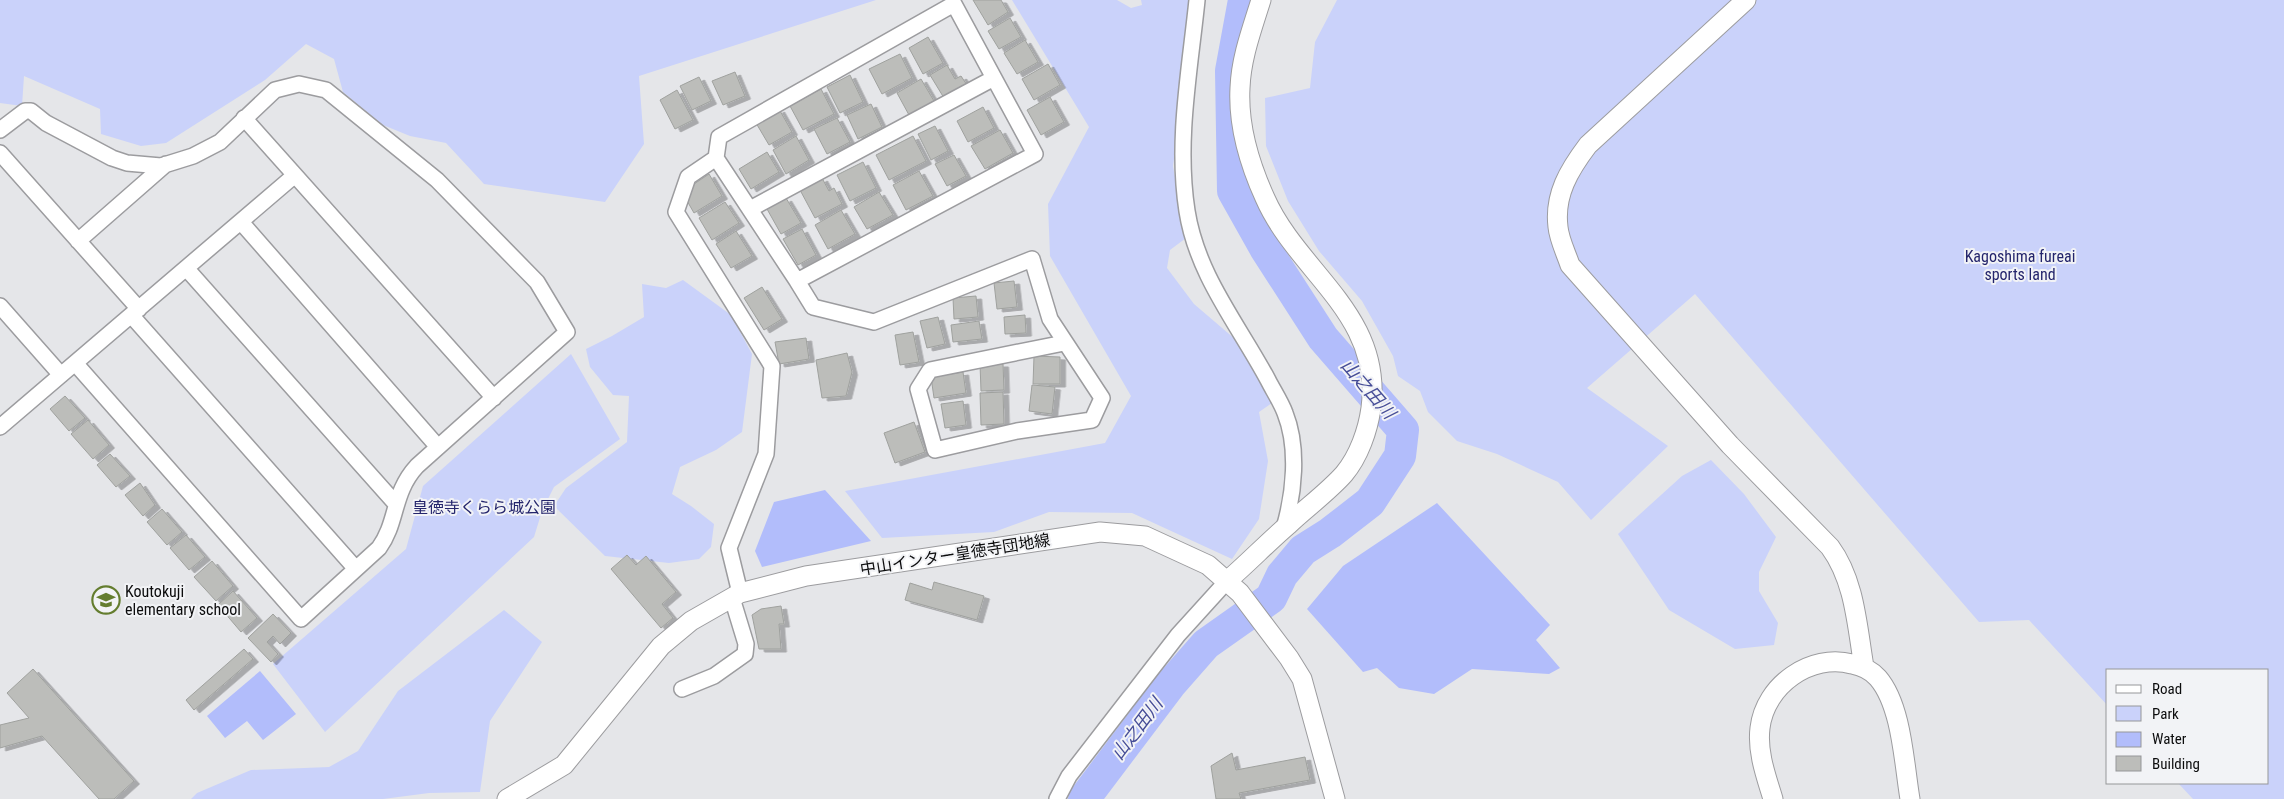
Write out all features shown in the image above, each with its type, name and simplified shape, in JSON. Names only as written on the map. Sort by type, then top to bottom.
[{"type":"street","points":[[1197,0],[1183,141],[1187,211],[1198,253],[1211,287],[1255,356],[1286,413],[1292,446],[1292,503],[1284,528]]},
{"type":"street","points":[[1057,799],[1069,776],[1172,642],[1233,587],[1284,528],[1344,473],[1360,447],[1369,420],[1374,387],[1363,338],[1346,310],[1280,226],[1265,198],[1252,163],[1242,125],[1240,88],[1246,51],[1261,0]]},
{"type":"street","points":[[1746,0],[1588,145],[1570,169],[1559,197],[1558,228],[1570,264],[1593,292],[1730,444],[1830,546],[1839,558],[1854,602],[1864,667]]},
{"type":"street","points":[[798,280],[1035,154],[954,4],[719,137],[716,158],[814,307],[874,322],[1032,259],[1050,319],[1064,344],[1102,398],[1092,420],[1018,430],[935,450],[918,389],[930,370],[1064,344]]},
{"type":"street","points":[[750,209],[994,78]]},
{"type":"street","points":[[0,130],[19,114],[25,111],[31,112],[46,123],[112,158],[127,163],[166,164],[208,149],[220,142],[275,90],[299,84],[326,90],[437,180],[537,282],[567,332],[408,475],[402,484],[386,538],[302,619],[75,363]]},
{"type":"street","points":[[244,118],[494,398]]},
{"type":"street","points":[[0,153],[78,241],[135,312],[356,569]]},
{"type":"street","points":[[682,689],[714,676],[745,654],[746,644],[728,548],[766,454],[772,366],[676,212],[688,177],[716,158]]},
{"type":"street","points":[[78,241],[166,164]]},
{"type":"street","points":[[0,428],[295,175]]},
{"type":"street","points":[[241,222],[438,447]]},
{"type":"street","points":[[186,268],[396,504]]},
{"type":"street","points":[[0,306],[61,375]]},
{"type":"street","name":"中山インター皇徳寺団地線","points":[[514,798],[564,764],[661,646],[691,621],[736,595],[806,576],[1100,532],[1145,536],[1208,565],[1233,587],[1260,619],[1302,679],[1335,799]]},
{"type":"street","points":[[1773,799],[1760,750],[1760,727],[1766,708],[1777,690],[1791,676],[1820,662],[1839,660],[1864,667],[1878,678],[1898,723],[1910,799]]},
{"type":"green space","points":[[0,0],[876,0],[639,76],[644,144],[605,202],[484,184],[446,143],[410,136],[383,125],[343,92],[334,59],[306,44],[265,80],[166,143],[141,146],[101,134],[100,109],[24,76],[22,106],[0,103]]},
{"type":"green space","points":[[1012,0],[1117,0],[1131,8],[1142,5],[1141,0],[1191,0],[1193,23],[1173,166],[1186,238],[1170,250],[1167,268],[1194,304],[1242,345],[1279,398],[1259,412],[1268,461],[1259,519],[1232,559],[1132,513],[1049,512],[994,532],[882,538],[845,491],[1105,443],[1131,396],[1050,256],[1048,204],[1089,127]]},
{"type":"green space","name":"Kagoshima fureai sports land","points":[[1337,0],[2284,0],[2284,799],[2193,799],[2179,784],[2269,784],[2269,669],[2106,669],[2106,704],[2029,620],[1979,622],[1695,294],[1587,388],[1668,446],[1591,520],[1558,482],[1497,454],[1457,441],[1428,412],[1420,391],[1398,376],[1393,356],[1362,301],[1319,251],[1288,201],[1266,146],[1265,98],[1310,88],[1315,42]]},
{"type":"green space","points":[[683,280],[731,315],[752,354],[742,432],[716,450],[680,467],[672,494],[714,524],[711,547],[699,559],[669,563],[605,556],[554,506],[566,488],[627,442],[629,396],[613,395],[590,367],[586,349],[644,317],[642,284],[666,288]]},
{"type":"green space","name":"皇徳寺くらら城公園","points":[[571,354],[620,439],[554,487],[542,511],[534,537],[325,732],[273,664],[406,549],[423,486]]},
{"type":"green space","points":[[1711,460],[1744,494],[1776,537],[1759,572],[1759,591],[1778,623],[1774,645],[1735,649],[1669,610],[1618,534],[1682,476]]},
{"type":"green space","points":[[504,610],[542,642],[490,721],[480,792],[429,793],[383,799],[191,799],[197,793],[251,770],[329,767],[358,751],[398,691]]},
{"type":"water","points":[[825,490],[871,541],[762,567],[755,551],[774,502]]},
{"type":"water","points":[[1437,503],[1550,625],[1536,640],[1560,668],[1549,674],[1472,669],[1434,694],[1399,688],[1377,668],[1363,672],[1307,609],[1343,566]]},
{"type":"water","points":[[260,671],[296,714],[263,740],[247,721],[225,738],[207,716]]},
{"type":"building","points":[[973,0],[1001,0],[1008,12],[988,25]]},
{"type":"building","points":[[1010,18],[1021,37],[999,49],[988,31]]},
{"type":"building","points":[[928,37],[943,63],[923,74],[909,48]]},
{"type":"building","points":[[1025,40],[1038,62],[1017,74],[1004,53]]},
{"type":"building","points":[[900,54],[912,78],[882,94],[869,69]]},
{"type":"building","points":[[1048,64],[1060,85],[1034,100],[1022,79]]},
{"type":"building","points":[[947,65],[955,79],[961,76],[967,85],[944,98],[930,75]]},
{"type":"building","points":[[735,72],[745,96],[723,105],[712,81]]},
{"type":"building","points":[[850,75],[863,102],[840,113],[827,87]]},
{"type":"building","points":[[699,77],[711,101],[692,110],[680,86]]},
{"type":"building","points":[[921,79],[934,101],[909,115],[897,93]]},
{"type":"building","points":[[821,89],[834,114],[803,130],[790,106]]},
{"type":"building","points":[[677,90],[693,120],[675,129],[660,100]]},
{"type":"building","points":[[1050,97],[1064,122],[1041,135],[1027,110]]},
{"type":"building","points":[[871,104],[882,127],[858,139],[847,115]]},
{"type":"building","points":[[983,107],[994,128],[968,142],[957,121]]},
{"type":"building","points":[[779,109],[792,132],[769,145],[756,123]]},
{"type":"building","points":[[837,118],[850,142],[827,154],[814,129]]},
{"type":"building","points":[[935,126],[948,151],[931,160],[918,134]]},
{"type":"building","points":[[1000,130],[1013,153],[985,169],[971,146]]},
{"type":"building","points":[[796,136],[809,160],[786,174],[773,150]]},
{"type":"building","points":[[913,136],[926,161],[889,180],[876,155]]},
{"type":"building","points":[[767,152],[779,172],[751,189],[739,169]]},
{"type":"building","points":[[954,155],[966,176],[947,186],[935,164]]},
{"type":"building","points":[[863,162],[876,188],[850,201],[837,175]]},
{"type":"building","points":[[919,171],[933,196],[906,210],[893,185]]},
{"type":"building","points":[[709,174],[722,196],[694,213],[686,199],[694,184]]},
{"type":"building","points":[[822,178],[829,191],[834,188],[842,204],[815,218],[800,190]]},
{"type":"building","points":[[879,192],[893,215],[867,229],[854,207]]},
{"type":"building","points":[[786,198],[801,223],[781,234],[767,209]]},
{"type":"building","points":[[725,202],[739,223],[712,240],[699,218]]},
{"type":"building","points":[[841,210],[855,234],[828,249],[815,225]]},
{"type":"building","points":[[802,229],[816,255],[798,265],[783,239]]},
{"type":"building","points":[[736,231],[752,256],[731,268],[716,244]]},
{"type":"building","points":[[1014,281],[1017,307],[997,309],[994,283]]},
{"type":"building","points":[[762,287],[782,319],[764,330],[744,298]]},
{"type":"building","points":[[976,296],[978,317],[954,319],[953,298]]},
{"type":"building","points":[[1025,315],[1026,333],[1005,334],[1004,317]]},
{"type":"building","points":[[938,317],[945,344],[927,348],[920,321]]},
{"type":"building","points":[[979,321],[982,339],[953,342],[951,325]]},
{"type":"building","points":[[913,332],[919,362],[900,365],[895,335]]},
{"type":"building","points":[[806,338],[809,359],[779,364],[775,342]]},
{"type":"building","points":[[847,353],[852,372],[846,396],[822,398],[816,360]]},
{"type":"building","points":[[1034,356],[1060,357],[1060,384],[1033,384]]},
{"type":"building","points":[[980,364],[1003,364],[1004,390],[981,391]]},
{"type":"building","points":[[963,372],[966,393],[934,398],[931,377]]},
{"type":"building","points":[[1032,385],[1055,387],[1052,414],[1029,411]]},
{"type":"building","points":[[1003,392],[1004,424],[981,425],[980,393]]},
{"type":"building","points":[[65,396],[85,418],[69,431],[50,409]]},
{"type":"building","points":[[963,401],[966,425],[945,428],[941,404]]},
{"type":"building","points":[[88,420],[109,445],[93,459],[71,434]]},
{"type":"building","points":[[914,422],[925,452],[895,463],[884,433]]},
{"type":"building","points":[[110,454],[130,476],[116,487],[97,465]]},
{"type":"building","points":[[140,483],[155,505],[143,516],[125,495]]},
{"type":"building","points":[[162,509],[182,532],[167,545],[147,522]]},
{"type":"building","points":[[186,535],[205,557],[189,570],[170,548]]},
{"type":"building","points":[[627,555],[636,565],[646,556],[676,592],[662,604],[673,618],[661,628],[611,569]]},
{"type":"building","points":[[212,561],[233,586],[216,601],[194,577]]},
{"type":"building","points":[[934,582],[984,596],[977,620],[905,600],[910,583],[932,590]]},
{"type":"building","points":[[233,591],[257,618],[241,632],[218,605]]},
{"type":"building","points":[[781,606],[784,624],[779,624],[781,649],[759,649],[752,615],[761,609]]},
{"type":"building","points":[[273,614],[291,633],[280,644],[273,636],[267,642],[278,654],[271,662],[248,638]]},
{"type":"building","points":[[244,649],[253,659],[194,710],[186,700]]},
{"type":"building","points":[[33,669],[134,781],[114,799],[99,799],[42,736],[0,748],[0,725],[29,718],[7,693]]},
{"type":"building","points":[[1232,753],[1236,770],[1305,757],[1310,780],[1239,793],[1241,799],[1216,799],[1211,766]]},
{"type":"waterway","name":"山之田川","points":[[1084,799],[1170,685],[1206,644],[1271,598],[1282,575],[1303,550],[1330,533],[1370,502],[1400,456],[1403,430],[1323,338],[1265,248],[1233,191],[1231,71],[1244,0]]},
{"type":"place","name":"Koutokuji elementary school","points":[[106,600]]}]
